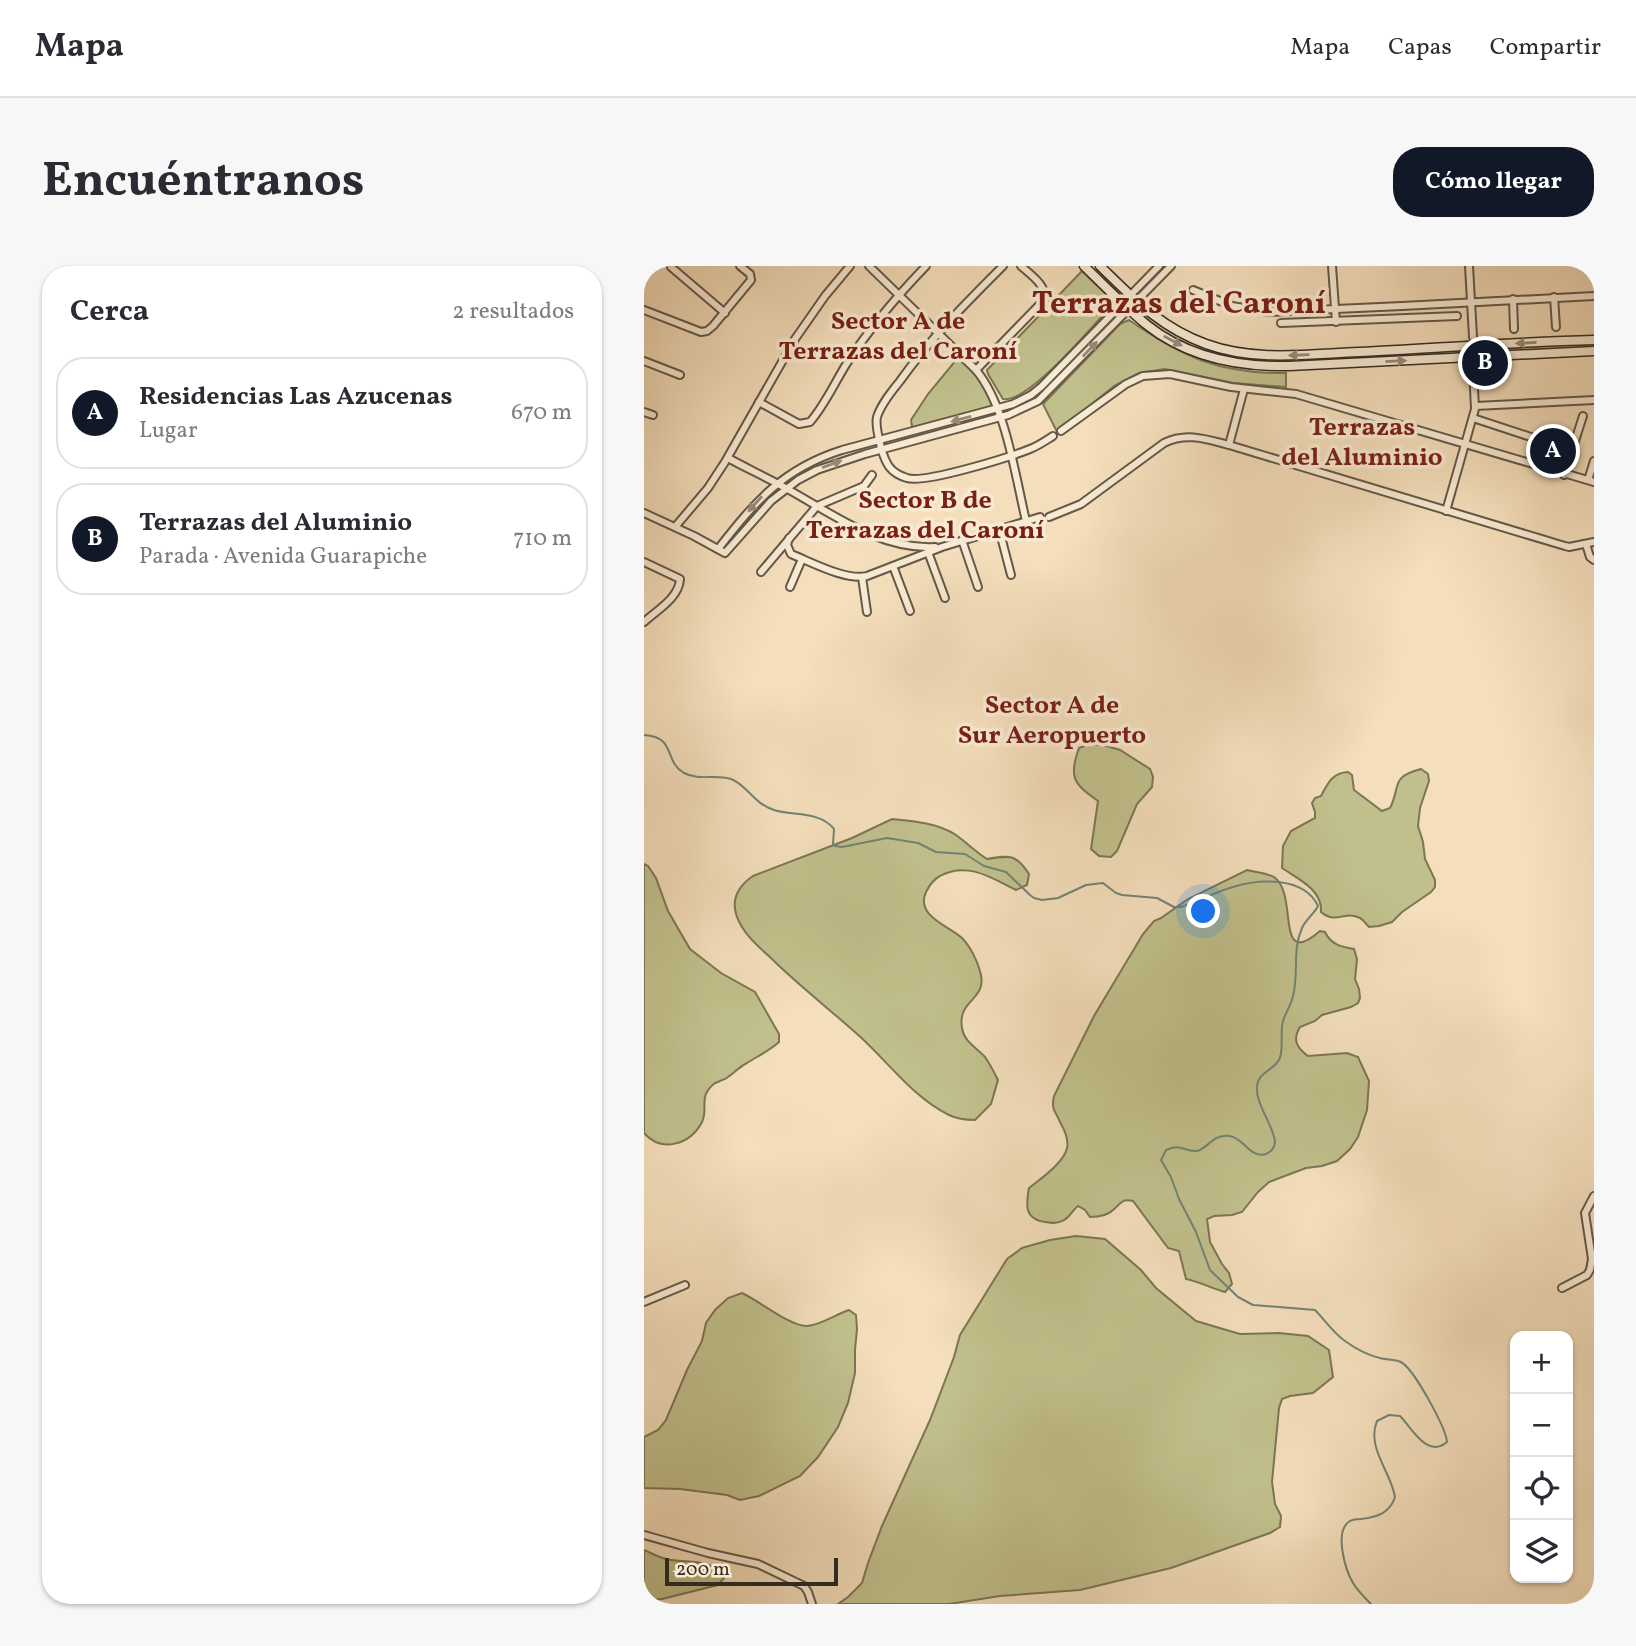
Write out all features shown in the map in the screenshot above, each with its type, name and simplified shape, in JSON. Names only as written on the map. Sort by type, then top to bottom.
[{"type":"street","points":[[644,310],[701,332],[710,329],[751,280],[750,274],[740,266]]},
{"type":"street","points":[[675,527],[708,488],[804,326],[850,266]]},
{"type":"street","points":[[869,266],[976,370],[990,389],[998,409],[1027,521]]},
{"type":"street","points":[[759,402],[799,424],[810,422],[851,356],[899,295],[926,266]]},
{"type":"street","points":[[1003,266],[916,358],[879,412],[876,424],[879,440],[887,465],[892,471],[913,480],[935,477],[1010,455],[1029,449],[1053,436]]},
{"type":"street","points":[[976,370],[1045,299],[1042,286],[1021,266]]},
{"type":"street","points":[[1084,266],[1156,331],[1192,351],[1247,365],[1324,365],[1594,351]]},
{"type":"street","points":[[1100,266],[1157,319],[1185,335],[1220,349],[1244,354],[1276,356],[1473,341],[1594,340]]},
{"type":"street","points":[[644,513],[725,554],[786,488],[824,466],[1000,417],[1024,409],[1044,396],[1126,306],[1158,266]]},
{"type":"street","points":[[1133,298],[1171,266]]},
{"type":"street","points":[[1332,266],[1336,322]]},
{"type":"street","points":[[1446,511],[1475,406],[1469,266]]},
{"type":"street","points":[[671,268],[724,313]]},
{"type":"street","points":[[1193,290],[1221,303],[1255,311],[1594,296]]},
{"type":"street","points":[[1554,297],[1556,327]]},
{"type":"street","points":[[1513,299],[1514,328]]},
{"type":"street","points":[[718,549],[752,507],[777,484],[803,467],[826,456],[1023,400],[1126,306]]},
{"type":"street","points":[[1402,306],[1402,318]]},
{"type":"street","points":[[1281,323],[1457,316]]},
{"type":"street","points":[[644,361],[680,375]]},
{"type":"street","points":[[1061,431],[1120,388],[1143,376],[1170,374],[1221,386],[1296,394],[1579,479],[1592,478],[1594,461]]},
{"type":"street","points":[[1229,445],[1244,388]]},
{"type":"street","points":[[1475,406],[1594,400]]},
{"type":"street","points":[[644,412],[653,415]]},
{"type":"street","points":[[1564,475],[1583,416]]},
{"type":"street","points":[[1473,418],[1537,439]]},
{"type":"street","points":[[1049,517],[1081,504],[1156,447],[1176,437],[1191,436],[1565,546],[1594,542]]},
{"type":"street","points":[[727,458],[889,542],[911,547],[942,547]]},
{"type":"street","points":[[761,572],[817,506],[863,486],[872,475]]},
{"type":"street","points":[[789,538],[789,552],[844,575],[862,577],[962,540],[1040,517]]},
{"type":"street","points":[[999,529],[1012,575]]},
{"type":"street","points":[[962,540],[978,587]]},
{"type":"street","points":[[1586,544],[1594,561]]},
{"type":"street","points":[[928,552],[945,598]]},
{"type":"street","points":[[790,587],[802,558]]},
{"type":"street","points":[[644,562],[680,579],[675,595],[644,622]]},
{"type":"street","points":[[893,566],[910,611]]},
{"type":"street","points":[[862,577],[867,612]]},
{"type":"street","points":[[1562,1288],[1587,1275],[1590,1269],[1586,1213],[1594,1196]]},
{"type":"street","points":[[644,1302],[685,1285]]},
{"type":"street","points":[[644,1535],[758,1564],[804,1586],[812,1604]]},
{"type":"shaded area","points":[[1082,271],[1110,298],[1110,306],[1041,379],[1014,397],[1003,399],[987,370]]},
{"type":"shaded area","points":[[1136,301],[1196,340],[1260,355],[1594,340],[1594,351],[1324,365],[1220,360],[1164,337],[1129,309]]},
{"type":"shaded area","points":[[1129,320],[1167,344],[1203,361],[1241,370],[1286,373],[1286,387],[1233,383],[1165,369],[1139,373],[1114,386],[1057,432],[1043,404],[1120,324]]},
{"type":"shaded area","points":[[961,354],[976,370],[998,409],[913,432],[911,420],[928,394]]},
{"type":"shaded area","points":[[1103,745],[1120,750],[1150,769],[1153,777],[1152,787],[1137,804],[1117,851],[1111,857],[1099,856],[1091,849],[1098,801],[1083,790],[1075,779],[1074,767],[1079,748]]},
{"type":"shaded area","points":[[1421,769],[1428,774],[1429,781],[1420,808],[1418,826],[1425,859],[1435,880],[1435,887],[1392,922],[1379,926],[1369,927],[1355,916],[1326,916],[1321,912],[1321,904],[1314,891],[1282,868],[1283,846],[1291,831],[1315,818],[1312,803],[1338,774],[1348,772],[1352,775],[1354,790],[1382,811],[1390,808],[1400,779]]},
{"type":"shaded area","points":[[892,819],[941,828],[956,835],[987,859],[1016,859],[1029,874],[1027,885],[1016,890],[979,873],[960,870],[950,872],[934,881],[924,900],[925,908],[935,920],[965,941],[980,971],[980,988],[964,1011],[962,1028],[965,1037],[985,1057],[998,1080],[991,1104],[975,1120],[949,1115],[911,1088],[867,1043],[753,941],[742,927],[736,912],[738,892],[753,876],[852,838]]},
{"type":"shaded area","points":[[644,864],[656,878],[668,911],[690,949],[721,973],[755,992],[779,1034],[779,1042],[710,1088],[706,1093],[704,1117],[697,1130],[675,1144],[659,1143],[644,1133]]},
{"type":"shaded area","points":[[1247,870],[1274,877],[1281,886],[1292,936],[1297,942],[1306,941],[1320,931],[1325,932],[1337,945],[1354,949],[1357,959],[1355,979],[1360,998],[1358,1003],[1322,1015],[1300,1027],[1296,1040],[1308,1056],[1347,1053],[1358,1057],[1369,1081],[1367,1110],[1358,1137],[1337,1161],[1306,1168],[1269,1182],[1242,1212],[1207,1219],[1210,1242],[1229,1273],[1232,1284],[1225,1292],[1186,1279],[1179,1251],[1168,1248],[1133,1201],[1124,1201],[1108,1214],[1096,1217],[1090,1217],[1078,1206],[1065,1220],[1054,1223],[1033,1218],[1028,1210],[1027,1200],[1029,1188],[1057,1165],[1067,1148],[1066,1135],[1053,1107],[1054,1096],[1094,1016],[1143,934],[1154,921],[1188,899]]},
{"type":"shaded area","points":[[1076,1236],[1105,1239],[1141,1270],[1156,1288],[1196,1321],[1240,1334],[1279,1333],[1308,1336],[1329,1350],[1333,1377],[1313,1393],[1282,1399],[1279,1408],[1272,1482],[1275,1504],[1281,1516],[1280,1527],[1171,1568],[1080,1590],[1000,1596],[949,1604],[838,1604],[862,1583],[882,1526],[930,1420],[960,1335],[1007,1259],[1022,1248]]},
{"type":"shaded area","points":[[742,1293],[800,1325],[818,1324],[849,1310],[856,1315],[855,1373],[848,1403],[838,1427],[818,1457],[800,1476],[759,1496],[740,1500],[727,1495],[680,1489],[644,1488],[644,1437],[658,1430],[666,1420],[702,1341],[706,1323],[728,1298]]},
{"type":"shaded area","points":[[644,1550],[666,1559],[706,1564],[719,1571],[724,1578],[718,1585],[644,1601]]},
{"type":"waterway","points":[[644,735],[661,740],[684,773],[695,777],[731,779],[767,807],[814,817],[828,823],[834,829],[835,846],[887,838],[918,843],[936,852],[965,854],[984,866],[1006,872],[1030,895],[1042,900],[1058,898],[1086,885],[1103,883],[1116,893],[1157,898],[1174,907],[1255,882],[1280,882],[1302,889],[1311,896],[1318,906],[1299,936],[1295,987],[1283,1022],[1280,1058],[1260,1077],[1257,1086],[1259,1100],[1274,1136],[1275,1142],[1271,1151],[1256,1154],[1239,1140],[1224,1136],[1197,1151],[1175,1147],[1166,1150],[1161,1160],[1196,1232],[1210,1270],[1238,1297],[1253,1305],[1315,1310],[1353,1347],[1375,1357],[1401,1362],[1421,1387],[1441,1425],[1447,1442],[1433,1447],[1420,1440],[1400,1416],[1389,1415],[1377,1421],[1374,1431],[1377,1450],[1395,1497],[1390,1507],[1382,1513],[1350,1521],[1342,1533],[1342,1551],[1350,1577],[1371,1604]]},
{"type":"place","name":"Terrazas del Aluminio","points":[[1485,363]]},
{"type":"place","name":"Residencias Las Azucenas","points":[[1553,451]]},
{"type":"district","name":"Terrazas del Caroní","points":[[1179,302]]},
{"type":"district","name":"Sector A de Terrazas del Caroní","points":[[898,335]]},
{"type":"district","name":"Terrazas del Aluminio","points":[[1362,441]]},
{"type":"district","name":"Sector B de Terrazas del Caroní","points":[[925,514]]},
{"type":"district","name":"Sector A de Sur Aeropuerto","points":[[1052,719]]}]
